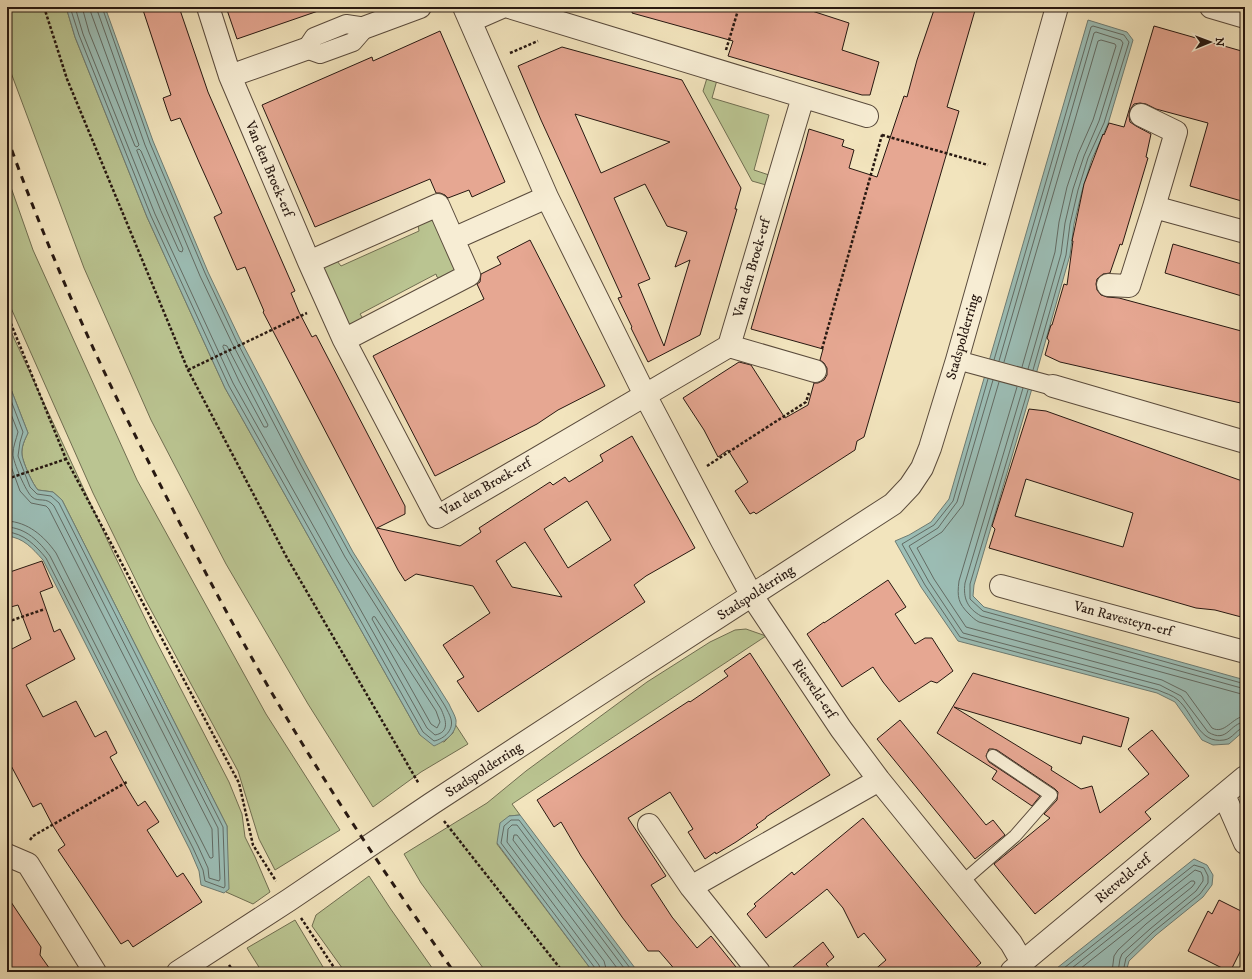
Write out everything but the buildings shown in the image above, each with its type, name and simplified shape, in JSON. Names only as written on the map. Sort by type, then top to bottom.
[{"type":"street","name":"Van den Broek-erf","points":[[208,7],[230,76],[309,262],[344,340],[437,516],[729,346],[803,97]]},
{"type":"street","points":[[230,76],[306,49],[320,54],[353,42],[366,27],[420,7]]},
{"type":"street","points":[[502,7],[467,14],[547,197],[645,395],[752,596]]},
{"type":"street","points":[[509,7],[867,116]]},
{"type":"street","name":"Stadspolderring","points":[[178,972],[289,900],[431,804],[893,504],[910,486],[922,468],[930,448],[957,360],[1057,7]]},
{"type":"street","points":[[1211,7],[1245,17]]},
{"type":"street","points":[[1108,285],[1129,286],[1176,132],[1141,115]]},
{"type":"street","points":[[453,240],[547,197]]},
{"type":"street","points":[[309,262],[438,205],[469,275],[344,340]]},
{"type":"street","points":[[1154,207],[1245,232]]},
{"type":"street","points":[[729,346],[815,371]]},
{"type":"street","points":[[957,360],[1245,442]]},
{"type":"street","name":"Van Ravesteyn-erf","points":[[1001,586],[1245,652]]},
{"type":"street","name":"Rietveld-erf","points":[[752,596],[841,729],[879,780],[1011,943],[1019,969],[1245,777]]},
{"type":"street","points":[[691,887],[879,780]]},
{"type":"street","points":[[1224,795],[1245,843]]},
{"type":"street","points":[[649,825],[691,887],[759,972]]},
{"type":"street","points":[[12,857],[28,864],[95,972]]},
{"type":"lane","points":[[962,882],[1015,836],[1051,795],[993,756]]},
{"type":"path","points":[[44,7],[67,79],[188,370],[286,556],[431,804],[563,972]]},
{"type":"path","points":[[720,72],[739,7]]},
{"type":"path","points":[[488,63],[572,26]]},
{"type":"path","points":[[867,116],[882,135],[1010,172]]},
{"type":"path","points":[[689,478],[806,402],[882,135]]},
{"type":"path","points":[[188,370],[328,303]]},
{"type":"path","points":[[7,314],[66,459],[239,783],[253,845],[337,972]]},
{"type":"path","points":[[7,479],[66,459]]},
{"type":"path","points":[[7,622],[45,609]]},
{"type":"path","points":[[12,857],[33,836],[127,782]]},
{"type":"green space","points":[[7,7],[66,7],[75,37],[147,217],[225,388],[420,735],[444,742],[453,733],[455,724],[468,744],[421,772],[373,807],[308,704],[226,564],[151,420],[84,268],[7,62]]},
{"type":"green space","points":[[707,78],[717,80],[712,98],[769,115],[754,170],[769,175],[766,185],[752,181],[703,91]]},
{"type":"green space","points":[[7,176],[33,250],[137,480],[266,714],[340,830],[275,870],[259,839],[238,771],[145,599],[93,493],[7,299]]},
{"type":"green space","points":[[432,219],[455,271],[441,279],[437,277],[436,274],[360,314],[362,317],[361,321],[350,327],[322,267],[337,261],[341,266],[419,231],[418,225]]},
{"type":"green space","points":[[7,323],[111,548],[154,637],[229,782],[242,814],[245,837],[270,892],[253,904],[226,892],[227,826],[62,500],[53,492],[38,490],[26,468],[22,449],[28,433],[7,379]]},
{"type":"green space","points":[[746,629],[766,636],[512,804],[520,815],[509,816],[497,844],[593,972],[486,972],[421,883],[404,854],[487,803],[526,771],[647,682],[710,642],[735,630]]},
{"type":"green space","points":[[369,876],[435,972],[345,972],[312,926],[316,915]]},
{"type":"green space","points":[[295,920],[326,972],[262,972],[247,948]]},
{"type":"water","points":[[66,7],[105,7],[153,141],[208,272],[240,339],[353,552],[454,714],[456,720],[455,729],[450,736],[438,744],[434,746],[420,735],[225,388],[147,217],[75,37]]},
{"type":"water","points":[[1088,20],[1127,32],[1133,40],[1108,124],[1092,159],[1082,191],[1074,224],[1070,255],[974,585],[973,596],[984,607],[1245,680],[1245,730],[1229,744],[1213,745],[1202,740],[1175,702],[1157,693],[958,641],[921,587],[895,541],[909,535],[931,522],[949,499]]},
{"type":"water","points":[[7,379],[28,433],[23,446],[22,455],[31,479],[38,490],[53,492],[62,500],[227,826],[229,889],[224,893],[201,885],[199,871],[190,850],[43,560],[23,541],[7,536]]},
{"type":"water","points":[[520,815],[638,972],[593,972],[497,843],[500,823],[509,816]]},
{"type":"water","points":[[1194,859],[1207,865],[1213,875],[1212,885],[1203,897],[1156,935],[1129,961],[1126,972],[1052,972]]},
{"type":"railway","points":[[7,137],[35,212],[66,288],[117,399],[217,594],[269,688],[335,797],[454,972]]}]
